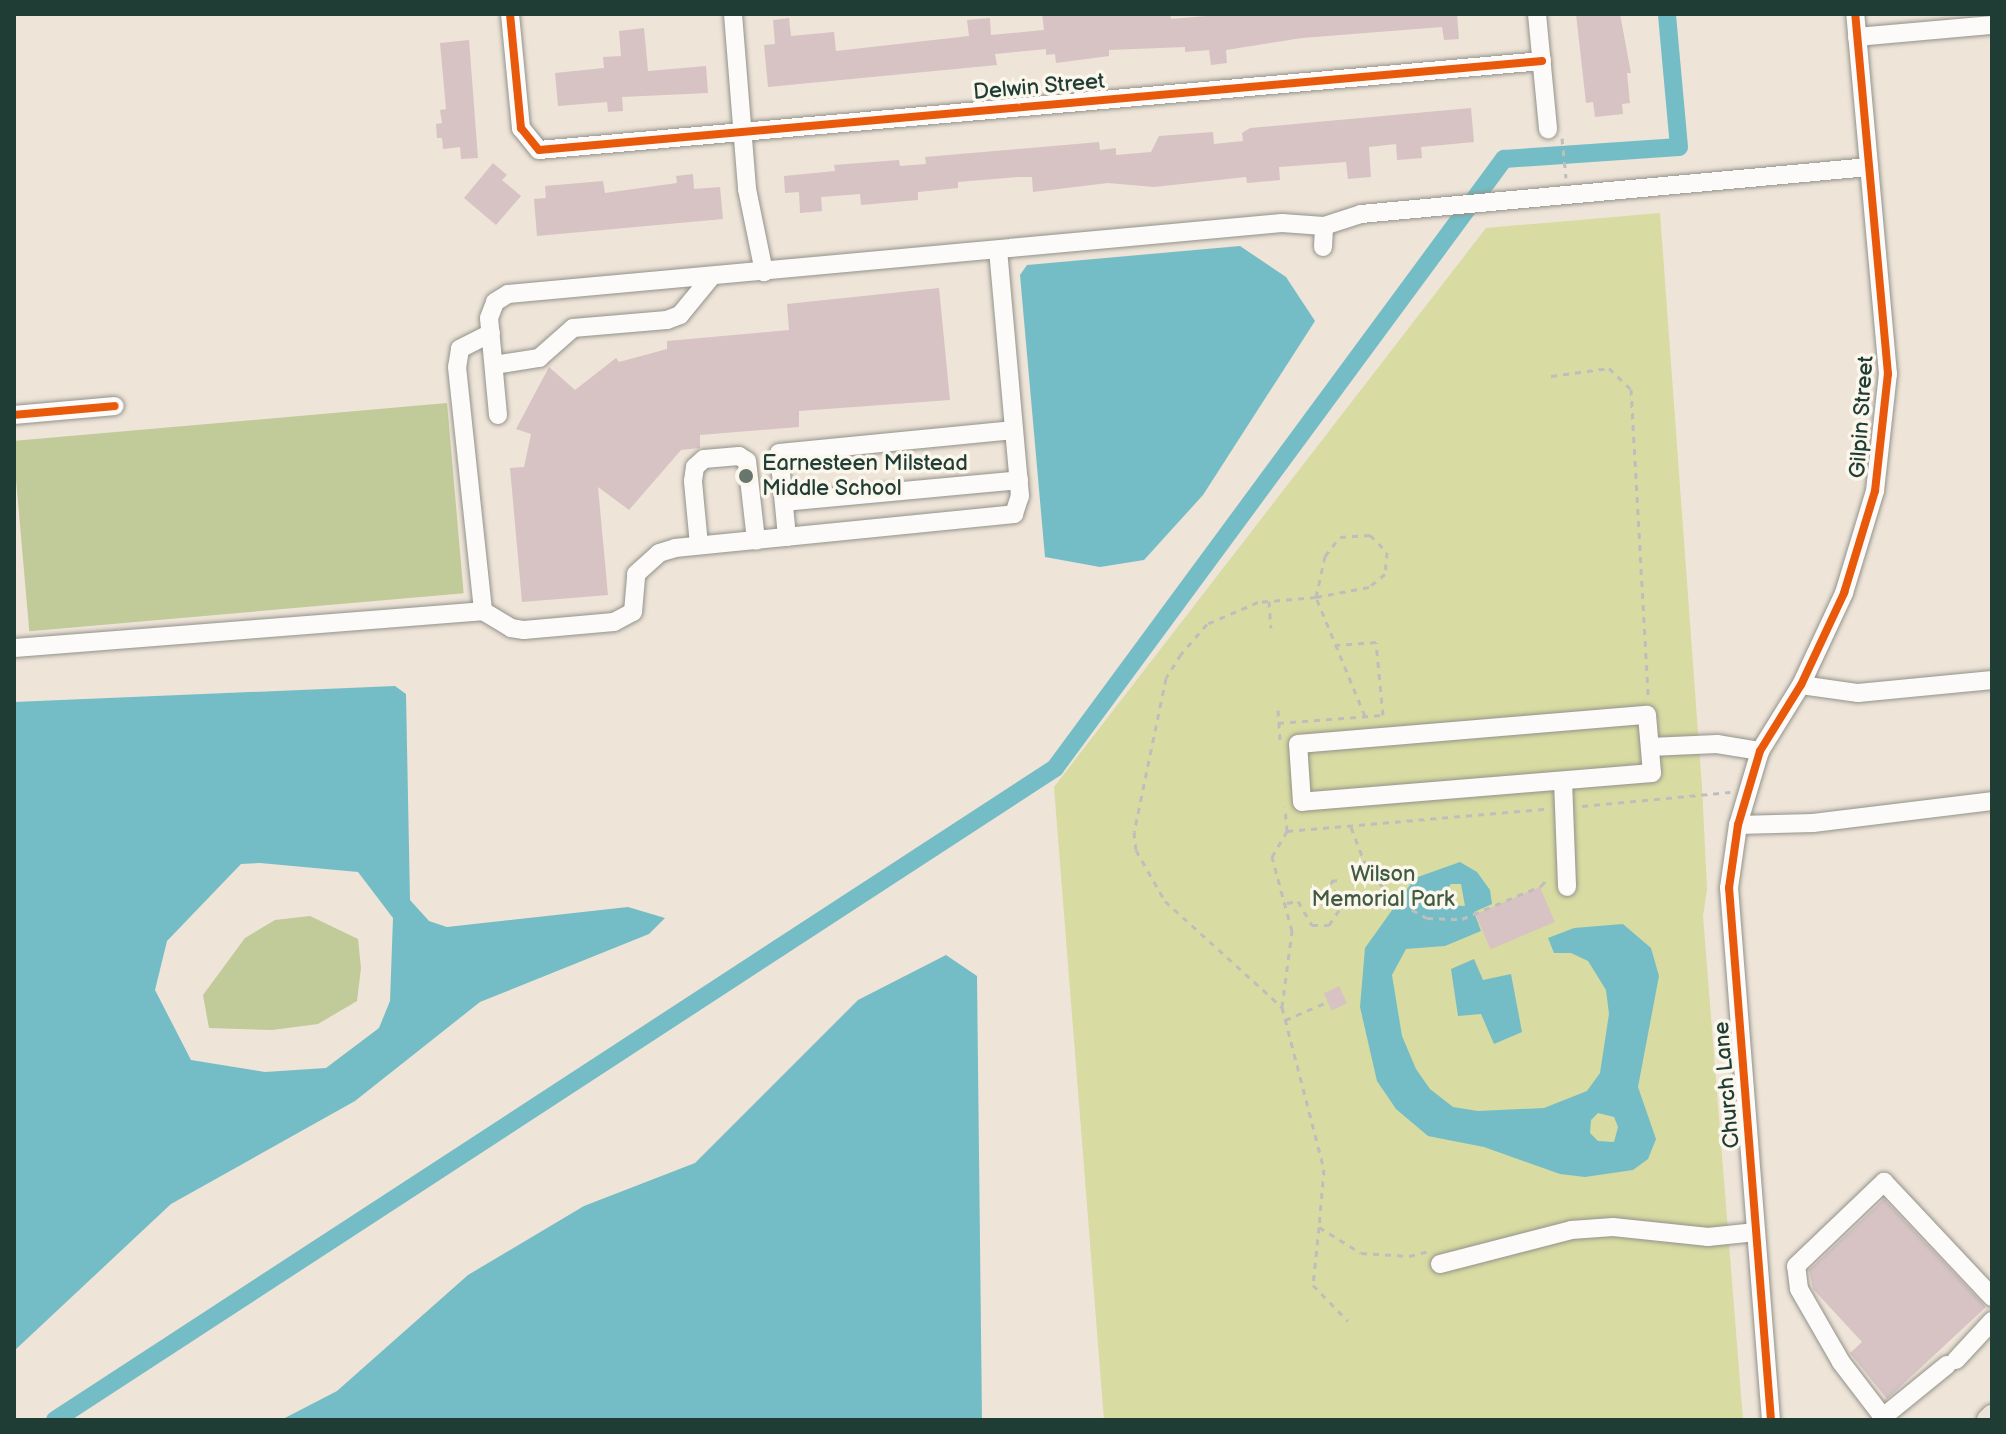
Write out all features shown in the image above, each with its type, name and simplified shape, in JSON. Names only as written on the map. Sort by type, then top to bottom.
[{"type":"main road","points":[[1988,1420],[1992,1416]]},
{"type":"street","name":"Delwin Street","points":[[510,14],[521,128],[539,150],[1542,61]]},
{"type":"street","points":[[733,14],[747,189],[764,272]]},
{"type":"street","points":[[1537,14],[1548,129]]},
{"type":"street","name":"Gilpin Street","points":[[1760,751],[1801,685],[1844,593],[1875,491],[1888,374],[1855,14]]},
{"type":"street","points":[[1857,37],[1992,25]]},
{"type":"street","points":[[498,415],[491,333],[495,302],[508,294],[1282,223],[1324,226],[1361,214],[1869,167]]},
{"type":"street","points":[[1323,247],[1324,226]]},
{"type":"street","points":[[14,648],[483,611],[511,628],[524,630],[614,622],[633,612],[636,574],[659,553],[699,545],[1003,519],[1018,507],[1019,480],[998,250]]},
{"type":"street","points":[[494,365],[539,358],[573,328],[667,320],[690,305],[712,276]]},
{"type":"street","points":[[483,611],[457,367],[460,349],[491,333]]},
{"type":"street","points":[[14,415],[115,406]]},
{"type":"street","points":[[787,537],[779,453],[1014,430]]},
{"type":"street","points":[[699,545],[693,481],[695,467],[704,459],[747,461],[756,540]]},
{"type":"street","points":[[784,502],[1019,480]]},
{"type":"street","points":[[1801,685],[1858,693],[1992,680]]},
{"type":"street","points":[[1647,715],[1652,773],[1563,781],[1302,802],[1298,744],[1647,715]]},
{"type":"street","points":[[1650,747],[1717,744],[1760,751]]},
{"type":"street","name":"Church Lane","points":[[1760,751],[1738,825],[1729,888],[1771,1420]]},
{"type":"street","points":[[1563,781],[1567,887]]},
{"type":"street","points":[[1738,825],[1813,823],[1992,801]]},
{"type":"street","points":[[1992,1297],[1884,1182],[1824,1234],[1796,1266],[1799,1289],[1841,1362],[1884,1418],[1951,1363],[1992,1321]]},
{"type":"street","points":[[1440,1264],[1571,1230],[1613,1227],[1708,1237],[1756,1232]]},
{"type":"path","points":[[1562,142],[1565,169]]},
{"type":"path","points":[[1551,376],[1609,368],[1631,389],[1648,696]]},
{"type":"path","points":[[1282,1007],[1165,901],[1139,863],[1134,832],[1166,678],[1207,624],[1269,601],[1316,597],[1369,587],[1385,574],[1387,552],[1370,535],[1340,537],[1325,556],[1316,597],[1365,716]]},
{"type":"path","points":[[1269,601],[1271,628]]},
{"type":"path","points":[[1278,723],[1383,715],[1376,642],[1336,645]]},
{"type":"path","points":[[1348,1321],[1313,1285],[1324,1169],[1282,1007],[1292,931],[1286,904],[1273,875],[1272,857],[1287,831],[1747,790]]},
{"type":"path","points":[[1350,826],[1365,864],[1397,904],[1446,921],[1478,913],[1541,886],[1558,856],[1566,855]]},
{"type":"path","points":[[1286,904],[1298,901],[1312,925],[1329,925],[1342,906],[1331,881],[1343,879]]},
{"type":"path","points":[[1284,1020],[1325,1003]]},
{"type":"path","points":[[1319,1227],[1361,1253],[1409,1256],[1436,1250],[1440,1264]]},
{"type":"green space","name":"Wilson Memorial Park","points":[[1660,213],[1702,787],[1707,889],[1703,916],[1743,1420],[1104,1420],[1054,787],[1486,228]]},
{"type":"green space","points":[[447,403],[464,593],[29,631],[14,441]]},
{"type":"green space","points":[[310,916],[358,939],[361,968],[357,1001],[318,1024],[272,1030],[209,1028],[203,995],[245,938],[275,920]]},
{"type":"water","points":[[1240,246],[1286,277],[1315,321],[1203,495],[1144,560],[1100,567],[1045,557],[1020,275],[1027,265]]},
{"type":"water","points":[[395,686],[406,694],[410,900],[429,921],[447,927],[628,907],[665,918],[649,934],[480,1002],[355,1101],[171,1204],[14,1351],[14,702]],"holes":[[[241,864],[358,872],[393,918],[390,1001],[379,1028],[326,1068],[265,1072],[191,1060],[155,990],[167,941]]]},
{"type":"water","points":[[1460,862],[1477,872],[1490,890],[1492,904],[1474,912],[1481,931],[1445,946],[1406,949],[1392,975],[1402,1036],[1416,1069],[1430,1089],[1453,1107],[1478,1111],[1544,1108],[1587,1091],[1600,1073],[1609,1014],[1606,990],[1588,961],[1571,953],[1554,953],[1548,938],[1574,928],[1623,924],[1651,948],[1659,976],[1638,1087],[1656,1139],[1648,1159],[1633,1170],[1585,1177],[1560,1174],[1484,1147],[1428,1136],[1396,1109],[1377,1081],[1360,1007],[1365,948],[1415,878]],"holes":[[[1451,884],[1461,884],[1465,906],[1445,905],[1440,899]],[[1598,1113],[1614,1117],[1618,1127],[1614,1142],[1598,1141],[1590,1133],[1591,1120]]]},
{"type":"water","points":[[946,955],[977,976],[982,1420],[281,1420],[337,1391],[468,1275],[584,1206],[695,1163],[858,1000]]},
{"type":"water","points":[[1474,959],[1483,980],[1511,974],[1522,1032],[1494,1044],[1481,1014],[1458,1016],[1451,969]]},
{"type":"building","points":[[1042,14],[1170,14],[1171,19],[1230,14],[1457,14],[1459,39],[1444,40],[1442,27],[1302,38],[1226,50],[1227,63],[1211,65],[1209,50],[1185,52],[1185,47],[1109,50],[1109,56],[1056,63],[1055,54],[1046,55],[1046,49],[995,54],[997,65],[768,87],[764,45],[775,44],[773,20],[789,18],[791,36],[834,32],[836,51],[969,36],[967,20],[990,18],[991,35],[1044,30]]},
{"type":"building","points":[[1576,14],[1620,14],[1631,73],[1627,73],[1630,103],[1622,104],[1623,114],[1595,117],[1593,102],[1586,103]]},
{"type":"building","points":[[644,28],[648,71],[706,66],[708,93],[622,97],[623,111],[608,112],[607,102],[558,106],[555,73],[604,68],[603,57],[621,56],[619,31]]},
{"type":"building","points":[[469,40],[478,158],[461,159],[460,147],[443,149],[442,138],[437,138],[436,124],[442,123],[440,110],[446,109],[440,43]]},
{"type":"building","points":[[1471,108],[1474,142],[1421,147],[1422,158],[1397,160],[1396,144],[1369,147],[1371,177],[1348,179],[1346,162],[1279,167],[1280,180],[1247,183],[1246,177],[1154,187],[1108,183],[1033,192],[1032,177],[1018,177],[958,182],[958,188],[918,192],[918,200],[861,205],[860,194],[821,197],[822,211],[800,213],[799,192],[785,193],[784,176],[835,171],[834,165],[899,160],[900,166],[926,164],[925,157],[1099,142],[1100,150],[1116,148],[1116,155],[1151,152],[1159,136],[1213,132],[1214,144],[1243,141],[1242,133],[1250,128]]},
{"type":"building","points":[[493,163],[507,175],[502,180],[521,196],[496,225],[464,198]]},
{"type":"building","points":[[693,174],[694,189],[720,187],[723,219],[537,236],[534,199],[546,198],[545,186],[603,181],[605,193],[677,183],[676,176]]},
{"type":"building","points":[[939,288],[950,400],[799,411],[799,427],[700,435],[700,448],[681,450],[629,510],[598,487],[608,595],[522,602],[510,468],[524,467],[531,434],[516,429],[549,367],[575,390],[616,358],[619,362],[667,349],[667,341],[789,330],[787,304]]},
{"type":"building","points":[[1540,887],[1555,922],[1490,949],[1476,914]]},
{"type":"building","points":[[1339,986],[1347,1003],[1332,1010],[1324,993]]},
{"type":"building","points":[[1884,1199],[1986,1307],[1887,1399],[1850,1353],[1862,1342],[1813,1289],[1809,1270]]},
{"type":"waterway","points":[[55,1420],[1055,768],[1504,159],[1679,147],[1667,14]]},
{"type":"cycle path","points":[[510,14],[521,128],[539,150],[1542,61]]},
{"type":"cycle path","points":[[1771,1420],[1729,888],[1738,825],[1760,751],[1801,685],[1844,593],[1875,491],[1888,374],[1855,14]]},
{"type":"cycle path","points":[[14,415],[115,406]]},
{"type":"place","name":"Earnesteen Milstead Middle School","points":[[746,476]]}]
